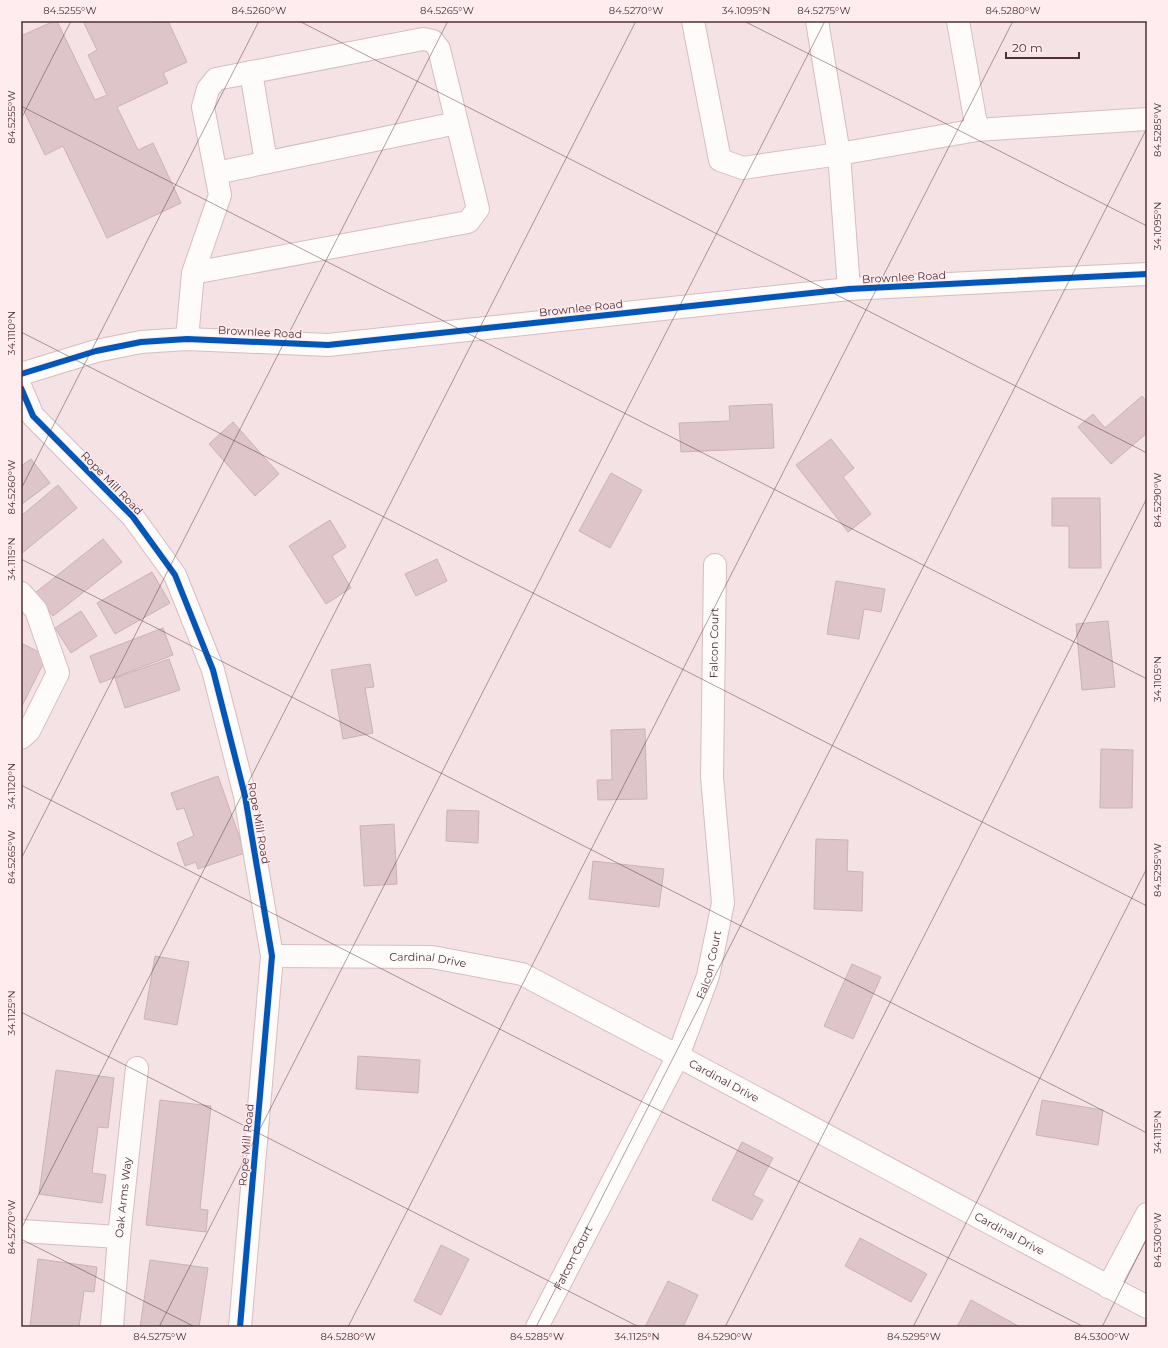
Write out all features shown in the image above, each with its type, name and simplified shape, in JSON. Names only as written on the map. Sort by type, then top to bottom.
[{"type":"street","points":[[693,21],[720,160],[743,168],[839,154],[977,130],[1147,119]]},
{"type":"street","points":[[817,21],[839,154],[849,289]]},
{"type":"street","points":[[958,21],[977,130]]},
{"type":"street","points":[[187,339],[193,273],[220,195],[203,107],[208,89],[216,79],[423,39],[432,41],[439,49],[478,209],[468,222],[193,273]]},
{"type":"street","points":[[251,72],[266,162]]},
{"type":"street","points":[[216,173],[457,123]]},
{"type":"street","name":"Brownlee Road","points":[[21,374],[96,351],[141,342],[187,339],[328,345],[849,289],[1147,274]]},
{"type":"street","name":"Rope Mill Road","points":[[21,388],[32,416],[133,517],[175,575],[213,670],[245,796],[272,956],[240,1327]]},
{"type":"street","name":"Falcon Court","points":[[537,1327],[678,1056],[708,976],[723,903],[712,777],[715,565]]},
{"type":"street","points":[[21,593],[36,610],[58,673],[29,731],[21,738]]},
{"type":"street","name":"Cardinal Drive","points":[[272,956],[432,957],[522,974],[1147,1307]]},
{"type":"street","name":"Oak Arms Way","points":[[112,1327],[119,1237],[138,1068]]},
{"type":"street","points":[[1108,1286],[1147,1214]]},
{"type":"street","points":[[21,1231],[119,1237]]},
{"type":"building","points":[[57,21],[95,100],[107,95],[88,55],[97,50],[83,21],[168,21],[187,62],[163,73],[168,83],[117,107],[138,150],[153,143],[181,203],[107,238],[63,146],[45,155],[21,105],[21,36]]},
{"type":"building","points":[[1142,396],[1147,402],[1147,433],[1111,464],[1078,427],[1093,414],[1105,428]]},
{"type":"building","points":[[772,404],[774,448],[681,452],[679,423],[730,421],[729,406]]},
{"type":"building","points":[[233,422],[279,474],[255,496],[209,444]]},
{"type":"building","points":[[831,439],[854,468],[843,477],[871,514],[848,532],[796,465]]},
{"type":"building","points":[[31,459],[50,483],[21,505],[21,466]]},
{"type":"building","points":[[611,473],[642,490],[610,548],[579,531]]},
{"type":"building","points":[[58,485],[77,508],[21,554],[21,516]]},
{"type":"building","points":[[1052,498],[1100,498],[1101,568],[1069,568],[1069,526],[1052,526]]},
{"type":"building","points":[[330,520],[346,547],[332,556],[351,588],[326,604],[289,546]]},
{"type":"building","points":[[103,539],[122,562],[53,616],[35,593]]},
{"type":"building","points":[[437,559],[447,581],[416,596],[405,574]]},
{"type":"building","points":[[152,572],[170,603],[115,634],[97,603]]},
{"type":"building","points":[[836,581],[885,589],[881,612],[864,609],[859,639],[827,634]]},
{"type":"building","points":[[81,611],[97,636],[71,653],[55,628]]},
{"type":"building","points":[[1108,621],[1115,687],[1082,690],[1076,624]]},
{"type":"building","points":[[163,628],[173,655],[100,683],[90,656]]},
{"type":"building","points":[[21,643],[47,656],[22,706],[21,705]]},
{"type":"building","points":[[169,659],[180,690],[125,708],[115,678]]},
{"type":"building","points":[[370,664],[374,687],[365,688],[373,733],[343,739],[331,670]]},
{"type":"building","points":[[645,729],[647,799],[598,800],[597,780],[612,780],[611,730]]},
{"type":"building","points":[[1101,749],[1133,750],[1132,808],[1100,808]]},
{"type":"building","points":[[218,776],[245,853],[198,869],[196,862],[185,866],[177,843],[194,836],[184,808],[177,810],[171,793]]},
{"type":"building","points":[[447,810],[479,811],[478,843],[446,841]]},
{"type":"building","points":[[394,824],[397,884],[364,886],[360,826]]},
{"type":"building","points":[[816,839],[848,840],[847,871],[863,872],[862,911],[814,909]]},
{"type":"building","points":[[593,861],[664,869],[659,907],[589,899]]},
{"type":"building","points":[[155,956],[189,962],[177,1025],[144,1019]]},
{"type":"building","points":[[852,964],[881,977],[853,1039],[824,1026]]},
{"type":"building","points":[[358,1056],[420,1060],[418,1093],[356,1089]]},
{"type":"building","points":[[56,1070],[114,1078],[108,1128],[98,1127],[92,1173],[106,1175],[102,1203],[39,1194]]},
{"type":"building","points":[[160,1100],[211,1106],[200,1209],[208,1210],[206,1232],[146,1225]]},
{"type":"building","points":[[1042,1100],[1103,1110],[1098,1145],[1036,1135]]},
{"type":"building","points":[[742,1142],[773,1158],[753,1195],[763,1200],[752,1220],[712,1200]]},
{"type":"building","points":[[860,1238],[927,1274],[911,1302],[845,1266]]},
{"type":"building","points":[[441,1245],[469,1259],[441,1315],[414,1301]]},
{"type":"building","points":[[38,1259],[97,1267],[94,1292],[84,1291],[79,1327],[30,1327]]},
{"type":"building","points":[[150,1260],[208,1268],[199,1327],[140,1327]]},
{"type":"building","points":[[668,1281],[698,1295],[683,1327],[645,1327]]},
{"type":"building","points":[[971,1300],[1020,1327],[957,1327]]},
{"type":"cycle path","points":[[21,374],[96,351],[141,342],[187,339],[328,345],[849,289],[1147,274]]},
{"type":"cycle path","points":[[21,388],[33,416],[133,517],[175,575],[213,670],[245,796],[272,956],[240,1327]]}]
